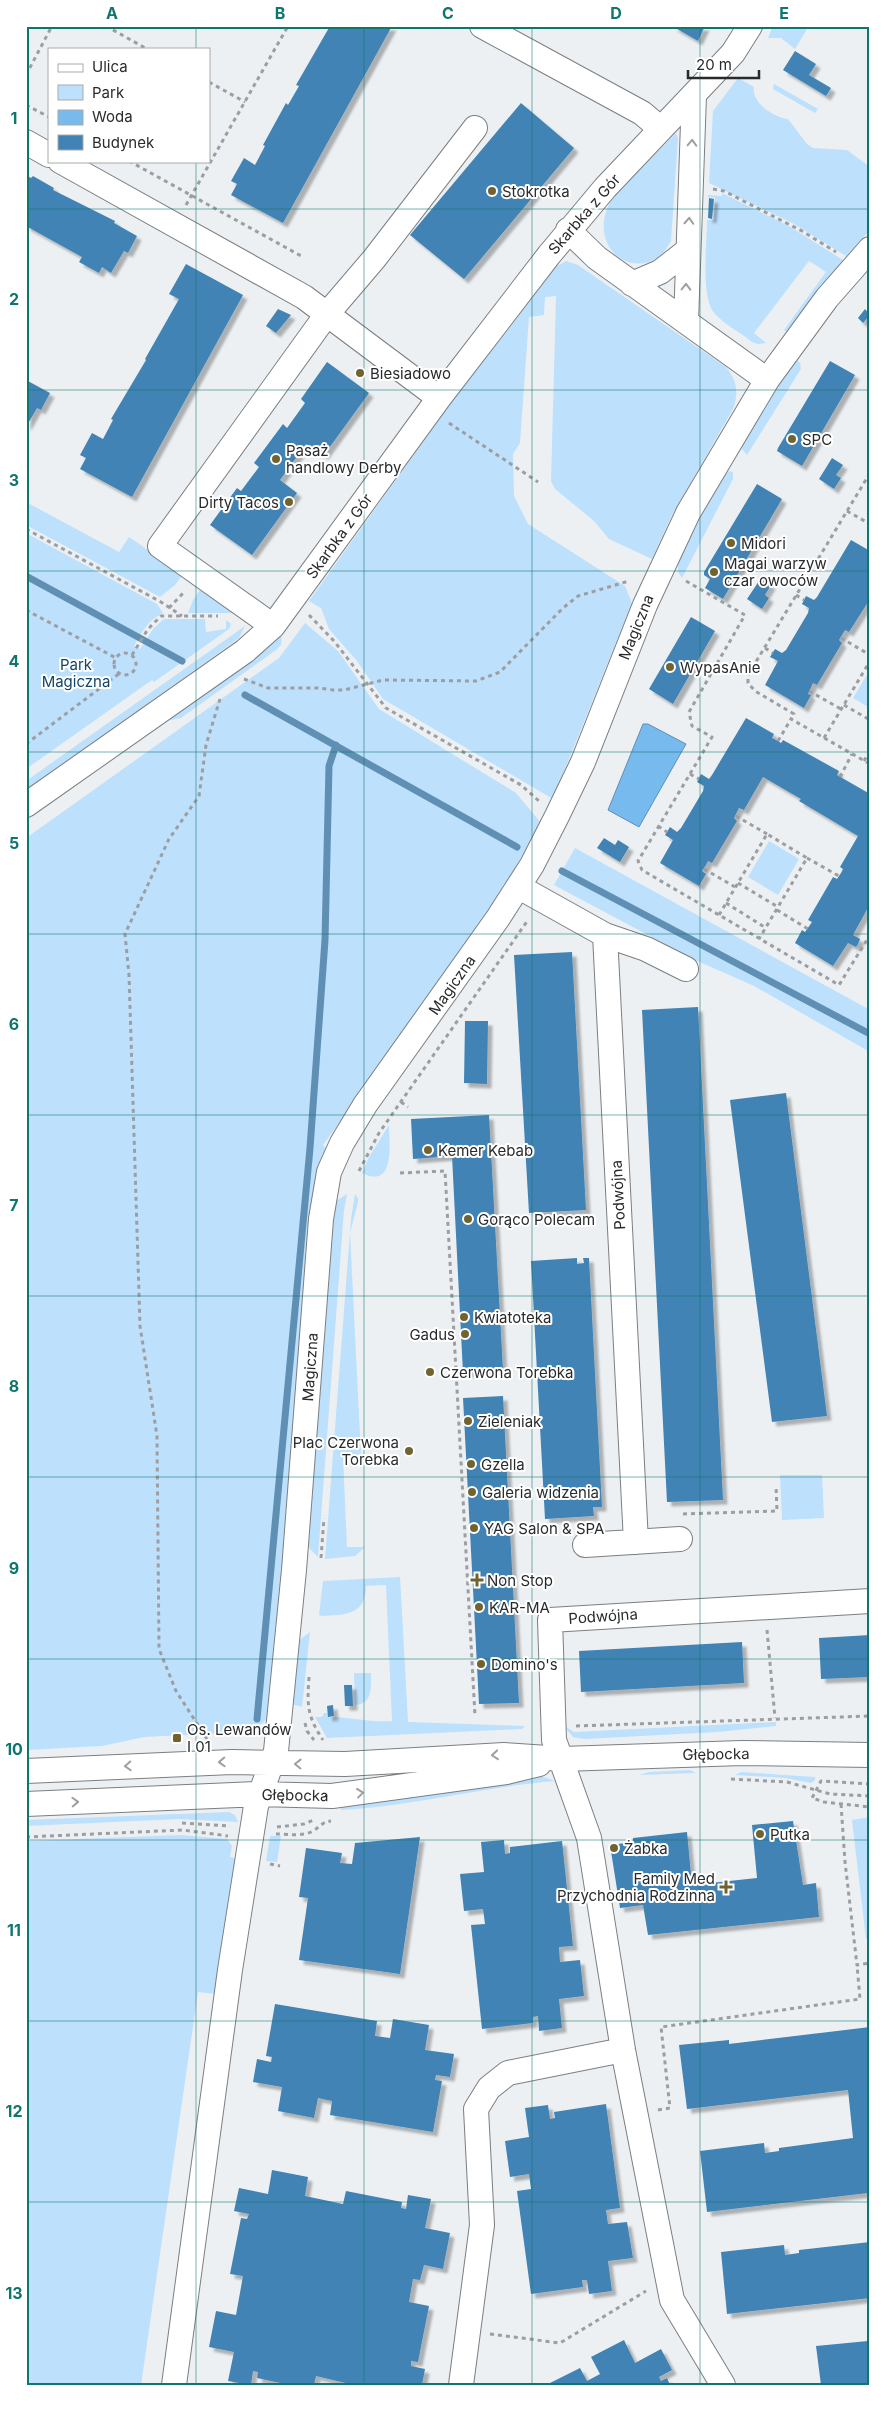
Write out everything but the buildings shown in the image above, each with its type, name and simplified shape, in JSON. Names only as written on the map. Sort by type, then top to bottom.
[{"type":"street","points":[[482,26],[642,113],[661,129]]},
{"type":"street","name":"Skarbka z Gór","points":[[26,805],[245,651],[273,626],[434,404],[568,230],[733,53],[750,26]]},
{"type":"street","points":[[686,322],[687,251],[694,95]]},
{"type":"street","points":[[273,626],[160,546],[327,314],[374,259],[475,128]]},
{"type":"street","points":[[26,142],[48,154]]},
{"type":"street","points":[[62,162],[304,297],[434,404]]},
{"type":"street","points":[[568,230],[597,258],[767,380]]},
{"type":"street","points":[[632,284],[660,272],[687,251]]},
{"type":"street","name":"Magiczna","points":[[174,2385],[230,1970],[259,1794],[276,1751],[295,1560],[321,1219],[329,1172],[342,1143],[365,1105],[464,968],[519,887],[583,762],[645,605],[688,513],[767,380],[802,330],[862,257]]},
{"type":"street","points":[[519,887],[605,935],[646,949],[686,969]]},
{"type":"street","name":"Podwójna","points":[[605,935],[636,1542]]},
{"type":"street","points":[[585,1545],[680,1539]]},
{"type":"street","name":"Podwójna","points":[[723,2385],[672,2300],[623,2050],[590,1838],[554,1740],[550,1620],[870,1601]]},
{"type":"street","name":"Głębocka","points":[[26,1771],[232,1762],[346,1764],[504,1755],[562,1759],[742,1753],[870,1755]]},
{"type":"street","name":"Głębocka","points":[[26,1804],[259,1794],[343,1795],[506,1772],[562,1759]]},
{"type":"street","points":[[462,2385],[482,2225],[476,2109],[489,2088],[508,2073],[623,2050]]},
{"type":"path","points":[[26,75],[52,26]]},
{"type":"path","points":[[106,26],[145,48]]},
{"type":"path","points":[[210,162],[288,26]]},
{"type":"path","points":[[549,26],[555,29]]},
{"type":"path","points":[[210,83],[244,102]]},
{"type":"path","points":[[26,105],[48,116]]},
{"type":"path","points":[[131,162],[303,257]]},
{"type":"path","points":[[176,226],[210,162]]},
{"type":"path","points":[[705,187],[724,191],[802,231],[862,257]]},
{"type":"path","points":[[434,404],[538,482]]},
{"type":"path","points":[[778,741],[794,714],[755,691],[748,683],[748,676],[870,473]]},
{"type":"path","points":[[847,511],[870,524]]},
{"type":"path","points":[[26,529],[161,602],[182,616]]},
{"type":"path","points":[[244,679],[261,686],[288,689],[318,688],[344,690],[383,680],[476,681],[490,678],[500,672],[563,608],[578,596],[598,589],[615,587],[629,581],[634,576]]},
{"type":"path","points":[[686,580],[745,615],[690,712],[692,726],[712,737],[638,861],[642,870],[839,985],[870,936]]},
{"type":"path","points":[[796,595],[804,600]]},
{"type":"path","points":[[26,610],[116,658]]},
{"type":"path","points":[[308,614],[320,629],[334,641],[386,708],[521,786],[557,816]]},
{"type":"path","points":[[132,655],[148,629],[161,616],[220,616]]},
{"type":"path","points":[[841,638],[870,655]]},
{"type":"path","points":[[765,648],[773,653]]},
{"type":"path","points":[[26,744],[120,673],[131,673],[135,669],[136,664],[132,655],[126,653],[116,658],[114,664],[120,673]]},
{"type":"path","points":[[824,738],[870,661]]},
{"type":"path","points":[[809,691],[841,709]]},
{"type":"path","points":[[210,1743],[199,1729],[176,1691],[159,1649],[157,1436],[140,1326],[129,975],[125,934],[168,839],[199,796],[206,745],[221,696]]},
{"type":"path","points":[[844,705],[870,720]]},
{"type":"path","points":[[791,719],[870,764]]},
{"type":"path","points":[[864,761],[870,751]]},
{"type":"path","points":[[840,777],[852,754]]},
{"type":"path","points":[[690,774],[699,779]]},
{"type":"path","points":[[736,816],[839,876]]},
{"type":"path","points":[[658,826],[667,832]]},
{"type":"path","points":[[719,915],[767,834]]},
{"type":"path","points":[[759,939],[807,858]]},
{"type":"path","points":[[704,869],[735,887]]},
{"type":"path","points":[[738,883],[808,929]]},
{"type":"path","points":[[726,903],[766,928]]},
{"type":"path","points":[[359,1171],[379,1133],[532,914],[538,913],[546,918],[552,906]]},
{"type":"path","points":[[858,944],[863,947]]},
{"type":"path","points":[[401,1102],[408,1108]]},
{"type":"path","points":[[400,1173],[445,1171],[475,1716]]},
{"type":"path","points":[[678,1514],[777,1511],[776,1486]]},
{"type":"path","points":[[764,1607],[775,1718]]},
{"type":"path","points":[[310,1669],[307,1707],[314,1728],[324,1742],[329,1744]]},
{"type":"path","points":[[552,1718],[564,1717],[575,1726],[581,1726],[870,1716]]},
{"type":"path","points":[[870,1784],[822,1781],[812,1798],[870,1807]]},
{"type":"path","points":[[636,2115],[670,2108],[661,2027],[860,1999],[845,1862],[841,1804]]},
{"type":"path","points":[[271,1834],[305,1834],[313,1831],[324,1822],[334,1822],[334,1814]]},
{"type":"path","points":[[26,1837],[184,1830],[236,1837]]},
{"type":"path","points":[[856,1965],[870,1963]]},
{"type":"path","points":[[469,2331],[560,2342],[651,2288]]},
{"type":"green space","points":[[773,26],[809,26],[795,49],[781,38],[768,38]]},
{"type":"green space","points":[[738,78],[754,87],[756,99],[765,109],[777,116],[788,119],[807,144],[813,148],[847,150],[870,167],[870,230],[846,256],[794,224],[709,183],[713,111]]},
{"type":"green space","points":[[774,84],[818,109],[815,113],[773,89]]},
{"type":"green space","points":[[676,133],[678,138],[671,241],[660,255],[647,263],[633,263],[620,258],[610,248],[604,234],[605,217],[613,197]]},
{"type":"green space","points":[[722,193],[789,226],[843,260],[787,332],[784,330],[826,272],[809,261],[754,333],[766,343],[758,344],[752,342],[725,323],[712,310],[709,301],[706,279],[707,220],[714,220],[715,198],[708,197],[708,195],[722,196]]},
{"type":"green space","points":[[566,261],[578,265],[726,367],[735,382],[736,397],[733,409],[671,517],[652,559],[609,539],[594,521],[555,489],[551,481],[556,296],[545,297],[544,315],[529,317],[520,443],[513,454],[514,496],[528,524],[625,586],[632,603],[553,799],[383,699],[357,661],[329,629],[321,608],[309,601],[464,385],[557,266]]},
{"type":"green space","points":[[795,358],[800,363],[801,369],[747,455],[742,449],[743,439]]},
{"type":"green space","points":[[729,471],[733,472],[733,479],[682,578],[678,572],[678,562],[721,477]]},
{"type":"green space","points":[[26,502],[119,552],[129,537],[183,574],[175,585],[160,597],[26,525]]},
{"type":"green space","name":"Park Magiczna","points":[[26,533],[157,604],[163,613],[153,619],[143,631],[134,646],[140,649],[153,629],[164,619],[205,619],[206,632],[226,629],[226,620],[231,624],[229,629],[154,682],[152,680],[26,769]]},
{"type":"green space","points":[[202,587],[238,613],[188,613],[193,600]]},
{"type":"green space","points":[[305,623],[338,651],[379,709],[516,793],[541,823],[478,931],[323,1145],[328,1151],[269,1716],[263,1723],[249,1732],[144,1737],[102,1746],[26,1750],[26,838],[279,658]]},
{"type":"green space","points":[[245,626],[239,638],[26,791],[26,781]]},
{"type":"green space","points":[[282,634],[281,645],[276,650],[181,718],[165,721],[243,668]]},
{"type":"green space","points":[[870,670],[870,708],[853,698]]},
{"type":"green space","points":[[769,841],[799,859],[778,895],[748,877]]},
{"type":"green space","points":[[575,848],[870,1010],[870,1052],[754,986],[693,959],[554,885]]},
{"type":"green space","points":[[389,1125],[389,1152],[385,1170],[381,1175],[373,1177],[362,1173],[369,1157]]},
{"type":"green space","points":[[347,1194],[344,1210],[318,1557],[310,1549],[307,1542],[333,1212],[336,1201]]},
{"type":"green space","points":[[355,1194],[358,1202],[350,1233],[361,1455],[343,1456],[347,1547],[365,1547],[355,1556],[325,1559],[351,1219]]},
{"type":"green space","points":[[780,1475],[822,1475],[824,1518],[782,1520]]},
{"type":"green space","points":[[400,1577],[408,1722],[525,1726],[522,1729],[327,1738],[315,1717],[322,1717],[324,1713],[328,1713],[328,1717],[392,1721],[386,1585],[366,1586],[362,1603],[353,1611],[346,1614],[322,1616],[319,1615],[323,1581]]},
{"type":"green space","points":[[310,1632],[302,1707],[292,1704],[297,1642]]},
{"type":"green space","points":[[354,1673],[371,1673],[371,1689],[368,1698],[365,1702],[355,1705]]},
{"type":"green space","points":[[776,1722],[776,1726],[718,1732],[584,1739],[573,1737],[563,1725],[574,1732]]},
{"type":"green space","points":[[690,1770],[696,1773],[639,1775],[649,1772]]},
{"type":"green space","points":[[741,1772],[815,1777],[815,1780],[811,1783],[785,1778],[735,1775]]},
{"type":"green space","points":[[538,1775],[555,1781],[501,1787],[368,1808],[341,1810],[340,1804]]},
{"type":"green space","points":[[229,1812],[235,1815],[238,1822],[180,1819],[26,1826],[26,1820]]},
{"type":"green space","points":[[870,1817],[870,1938],[866,1939],[852,1820]]},
{"type":"green space","points":[[181,1835],[227,1839],[232,1846],[230,1857],[235,1858],[215,1994],[198,1992],[141,2385],[26,2385],[26,1841]]},
{"type":"green space","points":[[270,1836],[281,1836],[277,1862],[266,1861]]},
{"type":"water","points":[[643,724],[648,724],[686,744],[639,827],[608,810]]},
{"type":"waterway","points":[[26,576],[182,661]]},
{"type":"waterway","points":[[245,695],[517,847]]},
{"type":"waterway","points":[[257,1719],[310,1148],[325,940],[329,766],[336,745]]},
{"type":"waterway","points":[[562,871],[870,1034]]},
{"type":"place","name":"Stokrotka","points":[[492,191]]},
{"type":"place","name":"Biesiadowo","points":[[360,373]]},
{"type":"place","name":"SPC","points":[[792,439]]},
{"type":"place","name":"Pasaż handlowy Derby","points":[[276,459]]},
{"type":"place","name":"Dirty Tacos","points":[[289,502]]},
{"type":"place","name":"Midori","points":[[731,543]]},
{"type":"place","name":"Magai warzyw czar owoców","points":[[714,572]]},
{"type":"place","name":"WypasAnie","points":[[670,667]]},
{"type":"place","name":"Kemer Kebab","points":[[428,1150]]},
{"type":"place","name":"Gorąco Polecam","points":[[468,1219]]},
{"type":"place","name":"Kwiatoteka","points":[[464,1317]]},
{"type":"place","name":"Gadus","points":[[465,1334]]},
{"type":"place","name":"Czerwona Torebka","points":[[430,1372]]},
{"type":"place","name":"Zieleniak","points":[[468,1421]]},
{"type":"place","name":"Plac Czerwona Torebka","points":[[409,1451]]},
{"type":"place","name":"Gzella","points":[[471,1464]]},
{"type":"place","name":"Galeria widzenia","points":[[472,1492]]},
{"type":"place","name":"YAG Salon & SPA","points":[[474,1528]]},
{"type":"place","name":"Non Stop","points":[[477,1580]]},
{"type":"place","name":"KAR-MA","points":[[479,1607]]},
{"type":"place","name":"Domino's","points":[[481,1664]]},
{"type":"place","name":"Os. Lewandów I 01","points":[[177,1738]]},
{"type":"place","name":"Putka","points":[[760,1834]]},
{"type":"place","name":"Żabka","points":[[614,1848]]},
{"type":"place","name":"Family Med Przychodnia Rodzinna","points":[[726,1887]]}]
